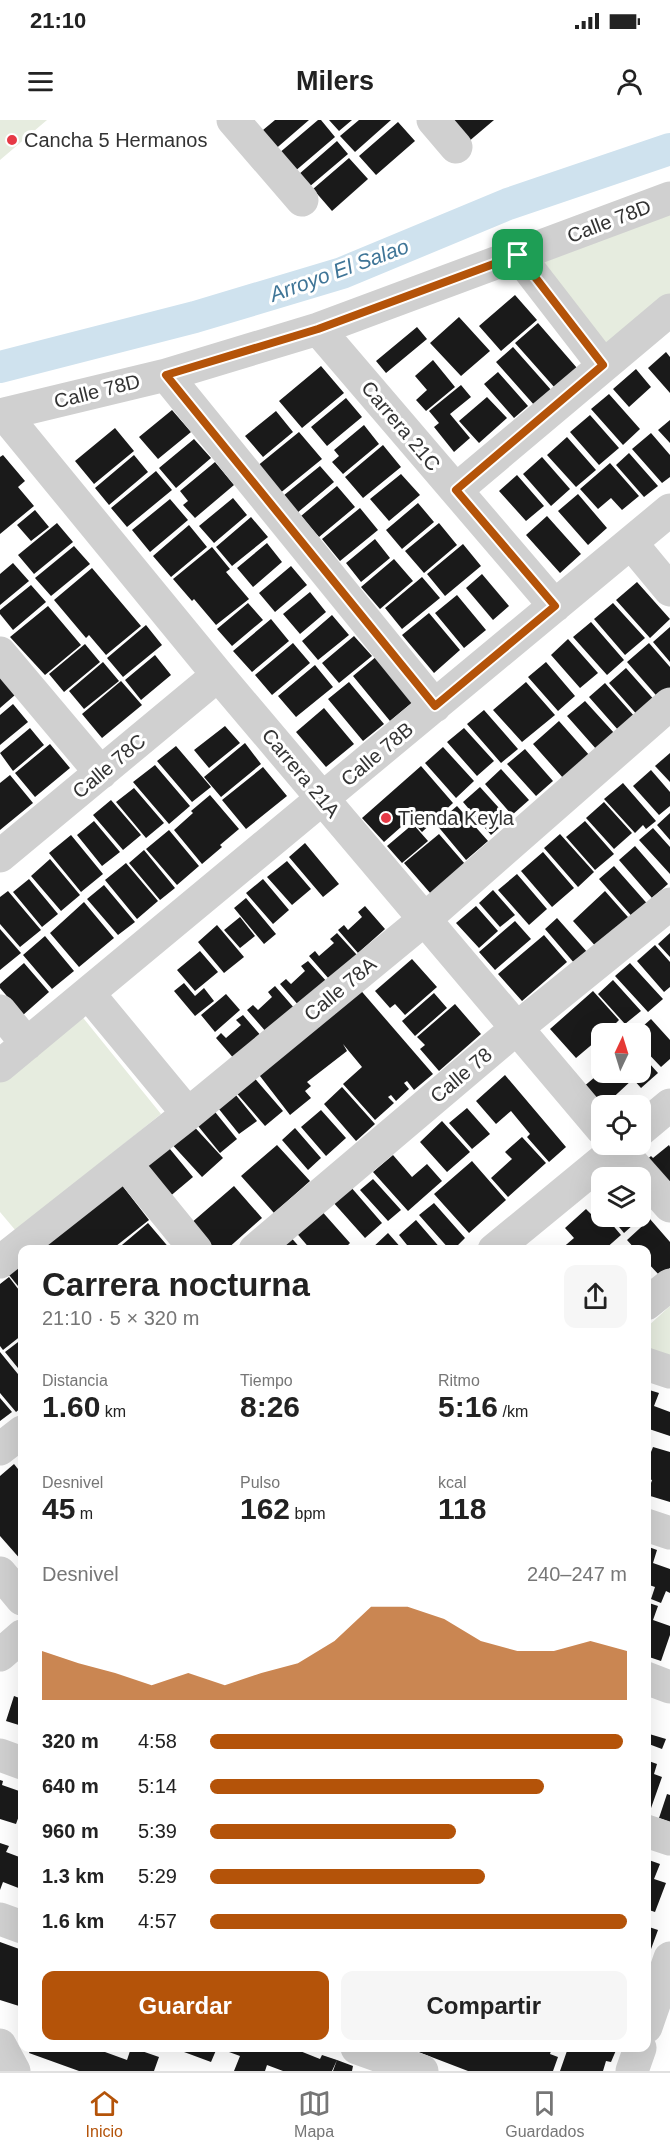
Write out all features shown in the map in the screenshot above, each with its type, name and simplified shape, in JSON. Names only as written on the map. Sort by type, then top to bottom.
[{"type":"street","points":[[232,120],[302,200]]},
{"type":"street","points":[[433,120],[456,147]]},
{"type":"street","name":"Calle 78D","points":[[2,415],[166,375],[318,329],[670,198]]},
{"type":"street","points":[[518,255],[603,365]]},
{"type":"street","points":[[456,490],[670,310]]},
{"type":"street","name":"Carrera 21C","points":[[318,329],[555,606]]},
{"type":"street","points":[[166,375],[435,706]]},
{"type":"street","name":"Carrera 21A","points":[[2,415],[218,675],[517,1028],[591,1109]]},
{"type":"street","name":"Calle 78B","points":[[0,1066],[670,510]]},
{"type":"street","points":[[631,543],[670,590]]},
{"type":"street","points":[[0,653],[101,773]]},
{"type":"street","name":"Calle 78C","points":[[0,856],[218,675]]},
{"type":"street","name":"Calle 78A","points":[[4,1251],[126,1164],[188,1114],[425,919],[670,704]]},
{"type":"street","name":"Calle 78","points":[[261,1245],[517,1028],[670,904]]},
{"type":"street","points":[[88,993],[188,1114]]},
{"type":"street","points":[[0,1011],[27,1044]]},
{"type":"street","points":[[651,1118],[670,1105]]},
{"type":"street","points":[[500,1245],[601,1155]]},
{"type":"street","name":"Carrera 21A","points":[[631,1155],[670,1206]]},
{"type":"street","points":[[126,1164],[192,1245]]},
{"type":"street","points":[[651,1300],[670,1285]]},
{"type":"street","points":[[651,1366],[670,1372]]},
{"type":"street","points":[[0,1449],[18,1435]]},
{"type":"street","points":[[651,1527],[670,1533]]},
{"type":"street","points":[[0,1573],[18,1594]]},
{"type":"street","points":[[0,1655],[18,1639]]},
{"type":"street","points":[[651,1680],[670,1687]]},
{"type":"street","points":[[0,1755],[18,1762]]},
{"type":"street","points":[[651,1833],[670,1839]]},
{"type":"street","points":[[0,1919],[18,1926]]},
{"type":"street","points":[[652,1994],[670,1958]]},
{"type":"street","points":[[0,2045],[14,2071]]},
{"type":"street","points":[[368,2052],[422,2071]]},
{"type":"street","points":[[632,2071],[639,2052]]},
{"type":"shaded area","name":"Cancha 5 Hermanos","points":[[0,120],[47,120],[0,160]]},
{"type":"shaded area","points":[[670,212],[670,298],[607,348],[539,263]]},
{"type":"shaded area","points":[[80,1014],[161,1114],[16,1231],[0,1212],[0,1078]]},
{"type":"shaded area","points":[[670,1306],[670,1361],[651,1354],[651,1323]]},
{"type":"building","points":[[275,120],[309,120],[272,152],[257,135]]},
{"type":"building","points":[[318,120],[321,120],[335,137],[294,172],[278,154]]},
{"type":"building","points":[[329,120],[352,120],[339,131]]},
{"type":"building","points":[[359,120],[391,120],[355,152],[340,136]]},
{"type":"building","points":[[452,120],[494,120],[461,148]]},
{"type":"building","points":[[398,122],[415,141],[376,175],[359,156]]},
{"type":"building","points":[[337,141],[348,154],[309,187],[298,175]]},
{"type":"building","points":[[349,158],[368,179],[332,211],[313,189]]},
{"type":"building","points":[[515,295],[537,320],[501,351],[479,326]]},
{"type":"building","points":[[459,317],[490,351],[461,376],[430,343]]},
{"type":"building","points":[[538,323],[577,368],[555,388],[515,343]]},
{"type":"building","points":[[417,327],[427,339],[386,373],[376,361]]},
{"type":"building","points":[[513,347],[552,391],[535,406],[496,362]]},
{"type":"building","points":[[666,352],[670,357],[670,393],[648,368]]},
{"type":"building","points":[[433,360],[455,387],[426,411],[416,400],[427,390],[415,376]]},
{"type":"building","points":[[321,366],[344,393],[302,428],[279,401]]},
{"type":"building","points":[[636,369],[651,387],[629,407],[613,389]]},
{"type":"building","points":[[498,372],[528,406],[514,418],[484,384]]},
{"type":"building","points":[[461,385],[471,397],[450,414],[470,438],[454,452],[434,427],[439,423],[429,411]]},
{"type":"building","points":[[609,394],[640,429],[623,445],[591,409]]},
{"type":"building","points":[[487,397],[507,418],[479,443],[459,421]]},
{"type":"building","points":[[346,398],[362,417],[327,446],[311,427]]},
{"type":"building","points":[[172,410],[191,432],[158,459],[139,437]]},
{"type":"building","points":[[276,411],[293,432],[263,457],[245,436]]},
{"type":"building","points":[[590,415],[619,448],[599,465],[570,432]]},
{"type":"building","points":[[670,420],[670,443],[658,430]]},
{"type":"building","points":[[364,425],[379,444],[343,474],[332,462],[339,456],[334,450]]},
{"type":"building","points":[[115,428],[134,451],[94,484],[75,461]]},
{"type":"building","points":[[299,432],[322,459],[279,494],[256,467]]},
{"type":"building","points":[[651,433],[670,455],[670,477],[662,483],[632,449]]},
{"type":"building","points":[[567,437],[596,470],[576,487],[547,455]]},
{"type":"building","points":[[194,439],[211,458],[176,488],[159,468]]},
{"type":"building","points":[[383,445],[401,467],[363,498],[345,477]]},
{"type":"building","points":[[629,453],[658,486],[644,497],[616,465]]},
{"type":"building","points":[[3,455],[25,481],[18,487],[34,506],[0,534],[0,457]]},
{"type":"building","points":[[134,455],[148,472],[109,505],[95,488]]},
{"type":"building","points":[[542,457],[570,489],[551,506],[523,474]]},
{"type":"building","points":[[215,462],[234,485],[195,518],[183,505],[188,501],[180,491]]},
{"type":"building","points":[[610,463],[639,496],[622,510],[611,498],[598,509],[580,489]]},
{"type":"building","points":[[320,466],[334,482],[297,513],[283,496]]},
{"type":"building","points":[[156,471],[172,490],[127,527],[111,508]]},
{"type":"building","points":[[401,474],[420,495],[389,521],[370,499]]},
{"type":"building","points":[[517,475],[544,506],[526,521],[499,491]]},
{"type":"building","points":[[337,486],[355,507],[319,537],[301,516]]},
{"type":"building","points":[[578,494],[607,528],[588,545],[558,511]]},
{"type":"building","points":[[233,498],[247,515],[214,543],[199,526]]},
{"type":"building","points":[[170,499],[188,520],[150,552],[132,530]]},
{"type":"building","points":[[418,503],[434,522],[402,549],[386,530]]},
{"type":"building","points":[[360,508],[378,530],[340,561],[322,539]]},
{"type":"building","points":[[35,510],[49,527],[31,541],[17,525]]},
{"type":"building","points":[[547,516],[581,554],[560,573],[526,535]]},
{"type":"building","points":[[251,517],[268,537],[232,566],[216,547]]},
{"type":"building","points":[[57,523],[73,542],[34,574],[18,555]]},
{"type":"building","points":[[439,523],[457,545],[424,573],[405,551]]},
{"type":"building","points":[[189,525],[207,547],[171,577],[153,556]]},
{"type":"building","points":[[375,539],[390,558],[361,582],[346,563]]},
{"type":"building","points":[[267,543],[282,562],[253,587],[237,568]]},
{"type":"building","points":[[463,544],[481,566],[445,596],[427,574]]},
{"type":"building","points":[[74,546],[90,564],[51,596],[35,578]]},
{"type":"building","points":[[212,547],[230,569],[226,572],[249,599],[216,625],[173,579]]},
{"type":"building","points":[[394,559],[413,581],[380,609],[361,587]]},
{"type":"building","points":[[13,563],[29,581],[0,605],[0,574]]},
{"type":"building","points":[[291,566],[307,585],[275,612],[259,593]]},
{"type":"building","points":[[92,568],[141,626],[106,655],[89,635],[86,638],[54,600]]},
{"type":"building","points":[[482,574],[509,606],[493,620],[466,588]]},
{"type":"building","points":[[422,577],[440,598],[402,629],[385,608]]},
{"type":"building","points":[[637,582],[670,619],[650,638],[616,600]]},
{"type":"building","points":[[31,585],[46,602],[13,630],[0,614],[0,610]]},
{"type":"building","points":[[310,592],[326,612],[300,634],[283,614]]},
{"type":"building","points":[[457,595],[486,630],[464,648],[435,613]]},
{"type":"building","points":[[248,603],[263,620],[232,646],[217,629]]},
{"type":"building","points":[[613,603],[645,638],[625,655],[594,619]]},
{"type":"building","points":[[48,606],[81,645],[45,675],[10,637]]},
{"type":"building","points":[[429,613],[460,650],[434,673],[402,635]]},
{"type":"building","points":[[332,615],[349,635],[318,660],[302,641]]},
{"type":"building","points":[[271,619],[289,641],[252,672],[233,651]]},
{"type":"building","points":[[591,622],[624,660],[607,675],[573,637]]},
{"type":"building","points":[[146,625],[162,645],[123,677],[107,658]]},
{"type":"building","points":[[670,627],[670,662],[653,642]]},
{"type":"building","points":[[354,636],[372,656],[339,683],[322,663]]},
{"type":"building","points":[[568,639],[598,673],[580,688],[551,655]]},
{"type":"building","points":[[293,643],[310,663],[272,695],[255,675]]},
{"type":"building","points":[[649,643],[670,667],[670,695],[662,702],[627,662]]},
{"type":"building","points":[[85,644],[100,662],[64,692],[49,674]]},
{"type":"building","points":[[155,655],[171,675],[141,700],[125,680]]},
{"type":"building","points":[[377,656],[414,701],[390,721],[353,676]]},
{"type":"building","points":[[103,662],[119,681],[84,709],[69,691]]},
{"type":"building","points":[[546,662],[575,696],[558,711],[528,677]]},
{"type":"building","points":[[315,665],[333,687],[296,717],[278,696]]},
{"type":"building","points":[[626,668],[657,703],[640,718],[609,683]]},
{"type":"building","points":[[0,677],[15,695],[0,708]]},
{"type":"building","points":[[121,681],[142,705],[102,738],[82,714]]},
{"type":"building","points":[[349,682],[384,724],[363,741],[328,699]]},
{"type":"building","points":[[526,682],[555,715],[522,742],[493,710]]},
{"type":"building","points":[[605,683],[635,717],[619,731],[589,697]]},
{"type":"building","points":[[585,701],[615,734],[597,750],[567,716]]},
{"type":"building","points":[[13,704],[28,722],[0,745],[0,715]]},
{"type":"building","points":[[324,708],[354,744],[326,767],[296,732]]},
{"type":"building","points":[[484,710],[518,749],[501,763],[467,724]]},
{"type":"building","points":[[559,721],[590,756],[564,779],[533,744]]},
{"type":"building","points":[[225,726],[240,743],[209,768],[194,750]]},
{"type":"building","points":[[30,728],[44,745],[13,771],[0,753]]},
{"type":"building","points":[[464,728],[494,761],[477,776],[447,742]]},
{"type":"building","points":[[245,743],[261,764],[221,797],[204,777]]},
{"type":"building","points":[[50,744],[70,768],[35,797],[15,773]]},
{"type":"building","points":[[176,746],[211,787],[192,802],[157,761]]},
{"type":"building","points":[[443,747],[474,781],[456,798],[425,763]]},
{"type":"building","points":[[525,749],[553,781],[536,796],[507,764]]},
{"type":"building","points":[[670,753],[670,782],[655,766]]},
{"type":"building","points":[[155,765],[190,806],[169,824],[133,782]]},
{"type":"building","points":[[421,766],[453,803],[422,832],[410,819],[384,842],[362,818]]},
{"type":"building","points":[[263,767],[287,796],[246,829],[222,800]]},
{"type":"building","points":[[501,769],[529,800],[512,815],[485,784]]},
{"type":"building","points":[[651,770],[670,792],[670,806],[659,815],[633,786]]},
{"type":"building","points":[[10,775],[33,803],[0,830],[0,783]]},
{"type":"building","points":[[623,783],[656,821],[646,829],[643,825],[635,833],[604,799]]},
{"type":"building","points":[[480,787],[509,819],[491,835],[463,802]]},
{"type":"building","points":[[134,788],[164,823],[146,838],[116,802]]},
{"type":"building","points":[[210,795],[239,829],[202,864],[174,830]]},
{"type":"building","points":[[111,800],[141,835],[123,850],[93,815]]},
{"type":"building","points":[[604,802],[632,833],[614,849],[586,818]]},
{"type":"building","points":[[457,806],[488,841],[466,860],[436,824]]},
{"type":"building","points":[[670,813],[670,840],[657,825]]},
{"type":"building","points":[[94,821],[120,852],[102,866],[77,835]]},
{"type":"building","points":[[585,821],[614,854],[595,870],[566,837]]},
{"type":"building","points":[[413,824],[428,841],[402,863],[387,846]]},
{"type":"building","points":[[653,828],[670,847],[670,874],[639,840]]},
{"type":"building","points":[[169,830],[199,866],[177,885],[146,849]]},
{"type":"building","points":[[439,834],[465,864],[431,894],[404,863]]},
{"type":"building","points":[[560,834],[594,872],[578,887],[544,848]]},
{"type":"building","points":[[71,835],[103,874],[81,892],[49,853]]},
{"type":"building","points":[[305,843],[339,884],[323,897],[289,857]]},
{"type":"building","points":[[635,846],[668,884],[652,898],[619,860]]},
{"type":"building","points":[[144,850],[175,888],[160,900],[129,863]]},
{"type":"building","points":[[543,852],[574,888],[552,907],[521,871]]},
{"type":"building","points":[[50,859],[80,895],[61,911],[31,876]]},
{"type":"building","points":[[287,861],[311,889],[292,905],[267,877]]},
{"type":"building","points":[[126,863],[158,901],[137,919],[105,880]]},
{"type":"building","points":[[614,866],[651,908],[636,921],[599,879]]},
{"type":"building","points":[[517,874],[547,909],[529,925],[498,890]]},
{"type":"building","points":[[29,879],[58,914],[42,927],[13,892]]},
{"type":"building","points":[[263,879],[289,910],[273,924],[246,893]]},
{"type":"building","points":[[104,885],[135,922],[118,935],[87,899]]},
{"type":"building","points":[[493,890],[515,915],[500,927],[479,903]]},
{"type":"building","points":[[8,891],[41,930],[20,947],[0,924],[0,897]]},
{"type":"building","points":[[605,891],[635,925],[599,950],[573,921]]},
{"type":"building","points":[[246,898],[276,934],[264,944],[234,908]]},
{"type":"building","points":[[84,902],[114,938],[79,967],[50,933]]},
{"type":"building","points":[[365,906],[385,929],[358,953],[338,930],[344,925],[348,930],[362,917],[358,912]]},
{"type":"building","points":[[476,906],[498,931],[479,948],[456,923]]},
{"type":"building","points":[[240,917],[255,936],[240,948],[224,930]]},
{"type":"building","points":[[557,918],[588,953],[575,964],[545,929]]},
{"type":"building","points":[[515,921],[531,939],[495,970],[479,952]]},
{"type":"building","points":[[217,925],[244,957],[224,973],[198,942]]},
{"type":"building","points":[[0,929],[21,953],[0,970]]},
{"type":"building","points":[[337,933],[357,955],[329,979],[309,956],[315,951],[319,956],[334,943],[330,939]]},
{"type":"building","points":[[670,933],[670,957],[658,944]]},
{"type":"building","points":[[544,935],[567,962],[522,1001],[498,974]]},
{"type":"building","points":[[45,936],[74,971],[52,989],[23,955]]},
{"type":"building","points":[[655,945],[670,962],[670,987],[664,992],[637,961]]},
{"type":"building","points":[[200,951],[218,972],[195,991],[177,970]]},
{"type":"building","points":[[412,959],[437,987],[405,1015],[395,1004],[390,1008],[375,991]]},
{"type":"building","points":[[308,961],[328,983],[300,1007],[280,984],[286,979],[291,984],[305,971],[301,966]]},
{"type":"building","points":[[24,963],[49,992],[23,1015],[0,988],[0,984]]},
{"type":"building","points":[[630,963],[663,999],[648,1012],[615,976]]},
{"type":"building","points":[[613,980],[641,1011],[624,1023],[598,994]]},
{"type":"building","points":[[184,983],[195,996],[204,988],[214,1001],[195,1016],[174,991]]},
{"type":"building","points":[[275,986],[295,1009],[267,1033],[247,1010],[253,1005],[258,1010],[272,997],[268,992]]},
{"type":"building","points":[[357,986],[433,1074],[414,1090],[407,1081],[404,1083],[409,1089],[396,1101],[391,1095],[388,1097],[394,1103],[375,1120],[343,1084],[362,1067],[343,1044],[347,1051],[307,1082],[311,1086],[305,1091],[311,1098],[290,1115],[253,1067]]},
{"type":"building","points":[[593,991],[619,1020],[616,1023],[591,1023],[591,1045],[576,1058],[550,1029]]},
{"type":"building","points":[[434,993],[447,1008],[415,1036],[402,1021]]},
{"type":"building","points":[[226,994],[240,1010],[215,1032],[201,1015]]},
{"type":"building","points":[[455,1004],[481,1034],[439,1071],[420,1049],[425,1045],[417,1037]]},
{"type":"building","points":[[243,1015],[263,1038],[236,1061],[216,1038],[221,1033],[226,1038],[241,1025],[236,1020]]},
{"type":"building","points":[[651,1019],[670,1040],[670,1059],[661,1067],[651,1057],[651,1023],[646,1023]]},
{"type":"building","points":[[651,1065],[658,1073],[651,1079]]},
{"type":"building","points":[[251,1074],[283,1111],[265,1126],[233,1089]]},
{"type":"building","points":[[505,1075],[566,1147],[549,1162],[527,1137],[530,1134],[511,1111],[496,1124],[476,1101]]},
{"type":"building","points":[[591,1080],[591,1083],[629,1083],[616,1095],[591,1096],[582,1088]]},
{"type":"building","points":[[637,1083],[647,1083],[641,1088]]},
{"type":"building","points":[[342,1087],[375,1124],[356,1141],[324,1104]]},
{"type":"building","points":[[231,1089],[257,1121],[239,1134],[214,1103]]},
{"type":"building","points":[[211,1107],[237,1139],[220,1153],[194,1121]]},
{"type":"building","points":[[467,1108],[490,1134],[472,1149],[449,1123]]},
{"type":"building","points":[[321,1110],[346,1138],[326,1156],[301,1127]]},
{"type":"building","points":[[189,1121],[223,1158],[202,1177],[168,1140]]},
{"type":"building","points":[[442,1121],[470,1152],[447,1172],[420,1142]]},
{"type":"building","points":[[295,1128],[321,1158],[308,1170],[282,1140]]},
{"type":"building","points":[[522,1137],[546,1163],[508,1197],[491,1178],[512,1159],[505,1152]]},
{"type":"building","points":[[165,1143],[193,1177],[168,1198],[139,1164]]},
{"type":"building","points":[[277,1145],[310,1181],[274,1213],[241,1176]]},
{"type":"building","points":[[669,1145],[670,1183],[651,1171],[651,1167],[641,1165],[651,1156],[653,1158]]},
{"type":"building","points":[[393,1155],[412,1177],[427,1164],[442,1181],[408,1211],[373,1172]]},
{"type":"building","points":[[472,1161],[506,1200],[469,1233],[434,1194]]},
{"type":"building","points":[[373,1179],[401,1210],[388,1221],[360,1190]]},
{"type":"building","points":[[121,1184],[149,1220],[117,1245],[44,1245]]},
{"type":"building","points":[[234,1186],[262,1218],[232,1245],[209,1245],[190,1224]]},
{"type":"building","points":[[350,1186],[382,1223],[365,1238],[332,1201]]},
{"type":"building","points":[[434,1203],[465,1238],[458,1245],[446,1245],[419,1215]]},
{"type":"building","points":[[319,1208],[350,1243],[348,1245],[307,1245],[294,1230]]},
{"type":"building","points":[[586,1209],[591,1214],[591,1227],[614,1227],[621,1235],[610,1245],[566,1245],[574,1238],[565,1228]]},
{"type":"building","points":[[416,1220],[438,1245],[407,1245],[399,1235]]},
{"type":"building","points":[[651,1220],[670,1242],[670,1268],[660,1276],[651,1266],[651,1245],[632,1245],[627,1240],[641,1227],[651,1227]]},
{"type":"building","points":[[148,1223],[167,1245],[122,1245]]},
{"type":"building","points":[[619,1227],[631,1227],[624,1233]]},
{"type":"building","points":[[388,1233],[399,1245],[375,1245]]},
{"type":"building","points":[[288,1234],[298,1245],[276,1245]]},
{"type":"building","points":[[18,1260],[18,1286],[5,1270]]},
{"type":"building","points":[[9,1277],[18,1289],[18,1338],[3,1350],[0,1346],[0,1284]]},
{"type":"building","points":[[18,1342],[18,1368],[5,1352]]},
{"type":"building","points":[[0,1352],[18,1374],[18,1410],[16,1412],[0,1393]]},
{"type":"building","points":[[651,1391],[659,1393],[654,1406],[670,1412],[670,1436],[651,1430]]},
{"type":"building","points":[[0,1398],[12,1412],[0,1421]]},
{"type":"building","points":[[653,1447],[670,1452],[670,1502],[651,1496]]},
{"type":"building","points":[[14,1464],[18,1469],[18,1556],[0,1536],[0,1476]]},
{"type":"building","points":[[651,1548],[657,1550],[653,1563],[670,1569],[670,1593],[666,1591],[661,1603],[651,1599],[655,1587],[651,1586]]},
{"type":"building","points":[[651,1604],[658,1606],[653,1620],[670,1626],[670,1635],[661,1661],[651,1658]]},
{"type":"building","points":[[14,1696],[18,1698],[18,1725],[6,1721]]},
{"type":"building","points":[[651,1734],[666,1739],[662,1749],[651,1745]]},
{"type":"building","points":[[651,1762],[657,1764],[654,1774],[662,1777],[651,1808]]},
{"type":"building","points":[[0,1780],[3,1781],[2,1785],[18,1791],[18,1818],[16,1824],[0,1819]]},
{"type":"building","points":[[667,1794],[670,1795],[670,1822],[659,1818]]},
{"type":"building","points":[[0,1843],[9,1846],[6,1852],[18,1856],[18,1888],[3,1882],[0,1890]]},
{"type":"building","points":[[651,1861],[660,1864],[654,1879],[666,1883],[655,1912],[651,1911]]},
{"type":"building","points":[[651,1928],[658,1930],[651,1949]]},
{"type":"building","points":[[0,1942],[18,1949],[18,2006],[0,2000]]},
{"type":"building","points":[[105,2052],[127,2060],[130,2052],[145,2052],[159,2057],[154,2071],[79,2071],[29,2053]]},
{"type":"building","points":[[184,2052],[215,2052],[211,2062]]},
{"type":"building","points":[[229,2052],[302,2052],[320,2059],[322,2055],[337,2060],[332,2071],[283,2071],[267,2065],[265,2071],[234,2071],[240,2056]]},
{"type":"building","points":[[418,2052],[551,2052],[550,2054],[558,2057],[553,2071],[468,2071]]},
{"type":"building","points":[[567,2052],[615,2052],[611,2062],[606,2061],[603,2071],[560,2071]]},
{"type":"building","points":[[337,2060],[353,2066],[352,2071],[333,2071]]},
{"type":"waterway","name":"Arroyo El Salao","points":[[0,367],[195,317],[342,273],[508,204],[670,149]]},
{"type":"place","name":"Cancha 5 Hermanos","points":[[12,140]]},
{"type":"place","name":"Tienda Keyla","points":[[386,818]]},
{"type":"route","points":[[518,255],[603,365],[456,490],[555,606],[435,706],[166,375],[318,329],[518,255]]}]
